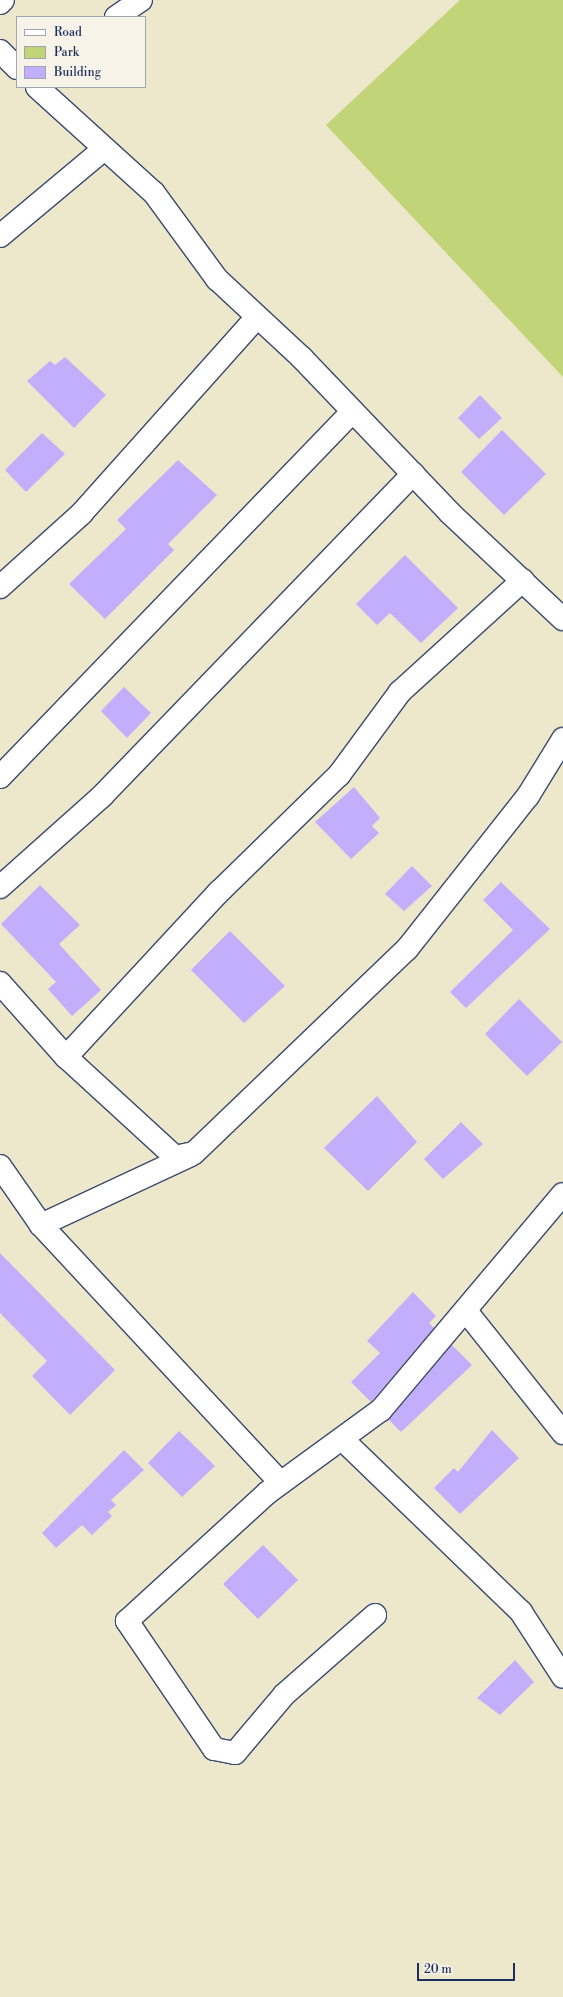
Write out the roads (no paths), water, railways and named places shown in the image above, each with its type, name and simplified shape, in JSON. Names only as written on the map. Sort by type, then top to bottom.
[{"type":"street","points":[[0,3],[3,0]]},
{"type":"street","points":[[117,16],[141,0]]},
{"type":"street","points":[[0,51],[16,67]]},
{"type":"street","points":[[38,88],[154,193],[197,256],[353,411],[413,474],[563,619]]},
{"type":"street","points":[[0,236],[104,149]]},
{"type":"street","points":[[0,587],[81,514],[257,317]]},
{"type":"street","points":[[0,777],[353,411]]},
{"type":"street","points":[[0,887],[102,796],[413,474]]},
{"type":"street","points":[[66,1057],[219,892],[339,775],[400,692],[523,580]]},
{"type":"street","points":[[41,1225],[194,1154],[407,948],[528,796],[563,739]]},
{"type":"street","points":[[0,983],[66,1057],[175,1157],[194,1154]]},
{"type":"street","points":[[0,1166],[41,1225],[281,1483]]},
{"type":"street","points":[[375,1615],[284,1695],[234,1753],[214,1749],[127,1621],[281,1483],[381,1410],[466,1311],[563,1194]]},
{"type":"street","points":[[466,1311],[563,1433]]},
{"type":"street","points":[[342,1439],[521,1612],[563,1678]]}]
